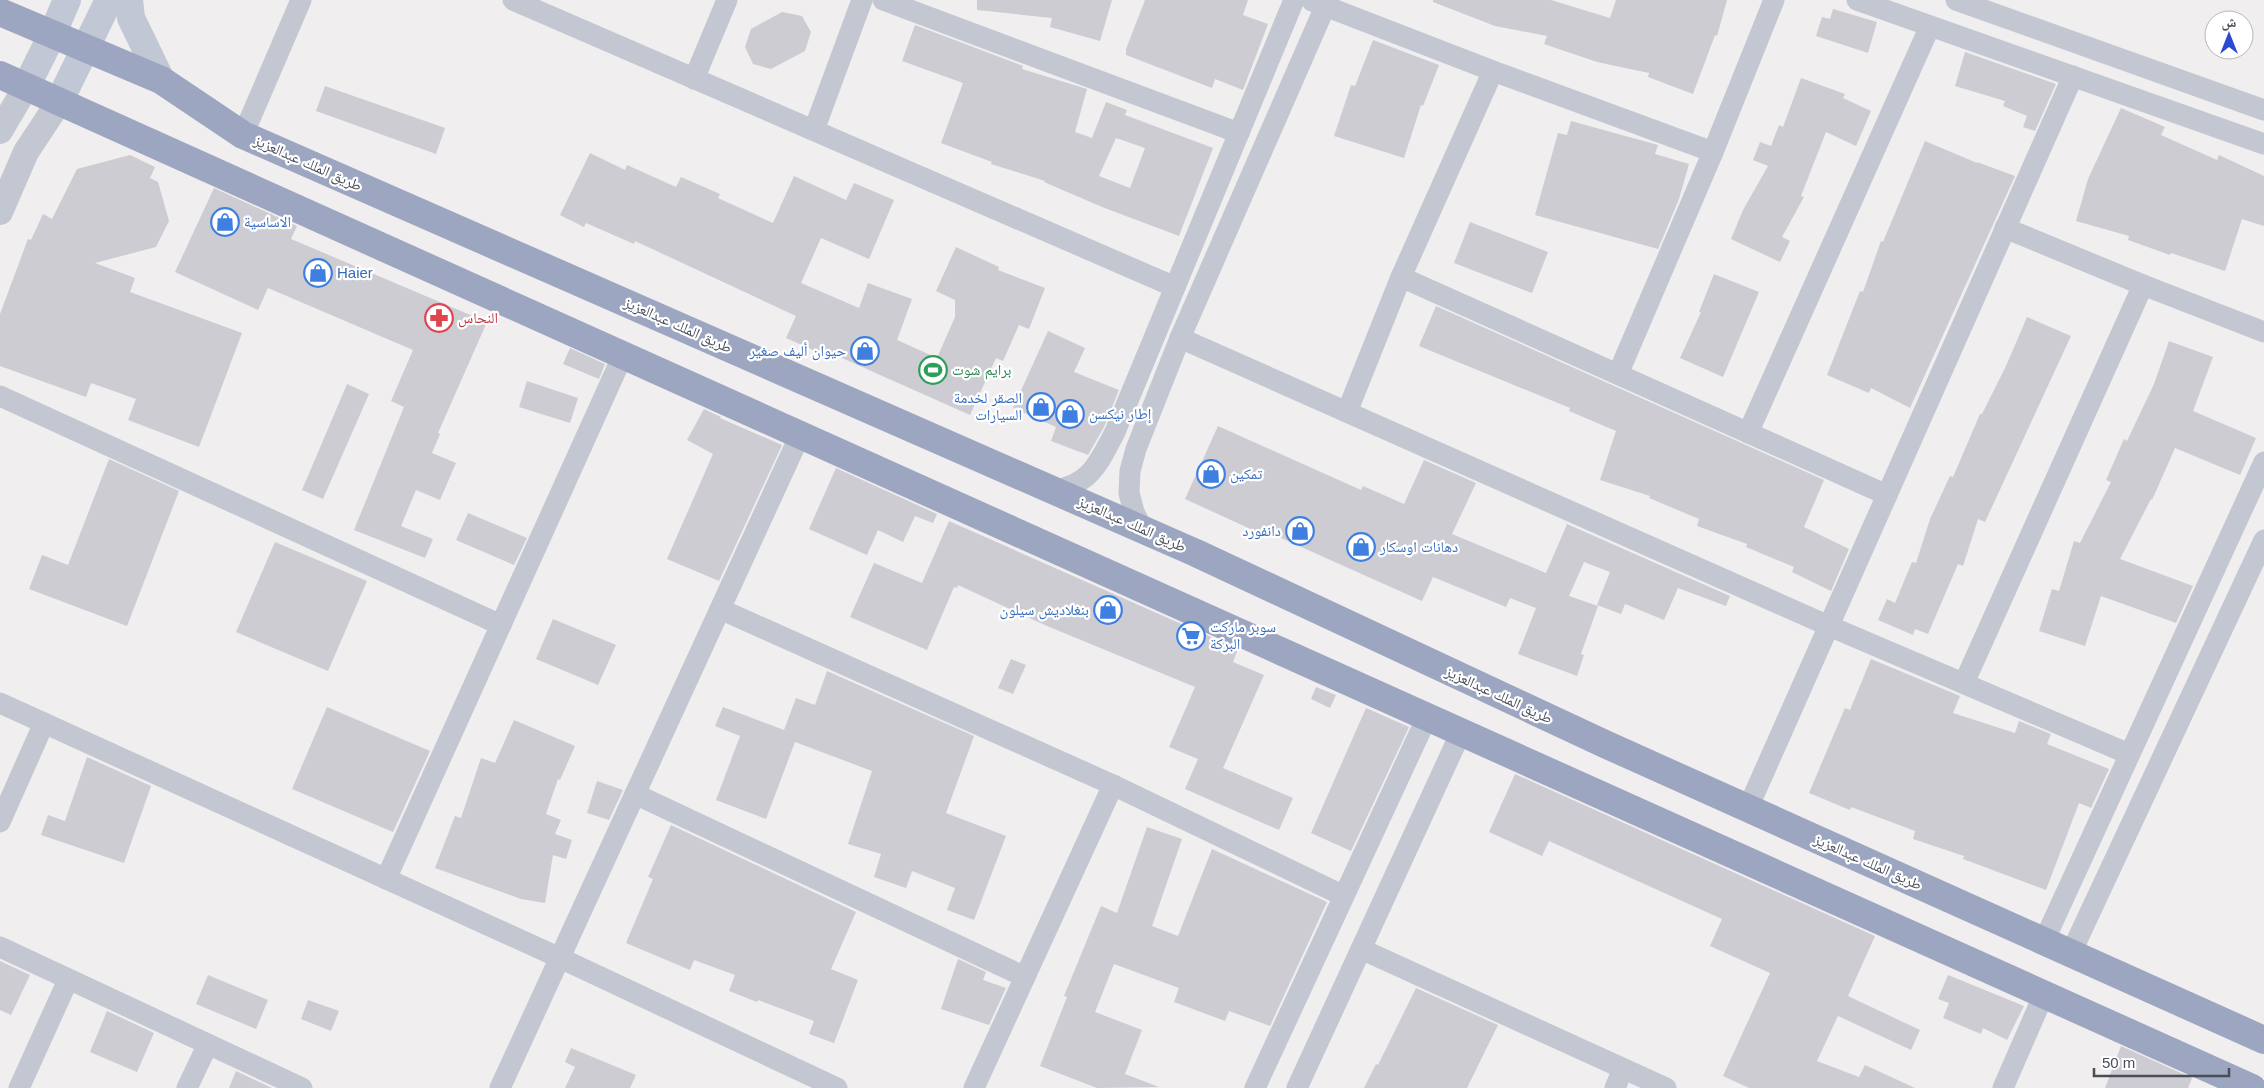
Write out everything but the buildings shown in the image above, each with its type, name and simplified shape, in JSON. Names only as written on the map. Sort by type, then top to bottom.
[{"type":"highway","name":"طريق الملك عبدالعزيز","points":[[0,12],[161,80],[242,134],[1055,490],[1748,808],[2264,1040]]},
{"type":"highway","points":[[0,75],[2252,1088]]},
{"type":"main road","points":[[26,87],[67,0]]},
{"type":"main road","points":[[59,102],[109,0]]},
{"type":"main road","points":[[129,0],[131,18],[161,80]]},
{"type":"street","points":[[242,134],[301,0]]},
{"type":"street","points":[[513,0],[1175,287]]},
{"type":"street","points":[[694,79],[728,0]]},
{"type":"street","points":[[814,130],[862,0]]},
{"type":"street","points":[[883,0],[1238,133]]},
{"type":"street","points":[[1055,490],[1068,488],[1089,477],[1107,448],[1294,0]]},
{"type":"street","points":[[1618,374],[1713,152],[1774,0]]},
{"type":"street","points":[[1857,0],[2264,144]]},
{"type":"street","points":[[1956,0],[2264,110]]},
{"type":"street","points":[[1143,530],[1134,512],[1129,493],[1133,460],[1180,338],[1321,2],[1493,71],[1713,152]]},
{"type":"street","points":[[1748,433],[1930,26]]},
{"type":"street","points":[[1347,412],[1400,277],[1493,71]]},
{"type":"street","points":[[1748,808],[2073,76]]},
{"type":"street","points":[[0,131],[26,87]]},
{"type":"street","points":[[0,212],[26,152],[59,102]]},
{"type":"street","points":[[26,152],[44,133],[58,124],[79,119],[103,121]]},
{"type":"street","points":[[2006,228],[2143,285],[2264,332]]},
{"type":"street","points":[[1400,277],[1887,495]]},
{"type":"street","points":[[1964,683],[2143,285]]},
{"type":"street","points":[[1180,338],[1829,626],[2129,754]]},
{"type":"street","points":[[386,879],[623,355]]},
{"type":"street","points":[[0,396],[501,625]]},
{"type":"street","points":[[500,1088],[800,435]]},
{"type":"street","points":[[1107,448],[1133,460]]},
{"type":"street","points":[[2044,941],[2264,462]]},
{"type":"street","points":[[2071,953],[2264,540]]},
{"type":"street","points":[[720,610],[1113,785],[1344,896]]},
{"type":"street","points":[[0,703],[560,958],[837,1088]]},
{"type":"street","points":[[1255,1088],[1427,716]]},
{"type":"street","points":[[0,822],[44,723]]},
{"type":"street","points":[[1297,1088],[1462,732]]},
{"type":"street","points":[[974,1088],[1113,785]]},
{"type":"street","points":[[635,794],[1025,977]]},
{"type":"street","points":[[0,948],[207,1046],[302,1088]]},
{"type":"street","points":[[1361,949],[1666,1088]]},
{"type":"street","points":[[19,1088],[68,980]]},
{"type":"street","points":[[2003,1088],[2044,994]]},
{"type":"street","points":[[187,1088],[207,1046]]},
{"type":"street","points":[[1615,1088],[1623,1069]]},
{"type":"place","name":"الاساسية","points":[[225,222]]},
{"type":"place","name":"Haier","points":[[318,273]]},
{"type":"place","name":"النحاس","points":[[439,318]]},
{"type":"place","name":"حيوان أليف صغير","points":[[865,351]]},
{"type":"place","name":"برايم شوت","points":[[933,370]]},
{"type":"place","name":"الصقر لخدمة السيارات","points":[[1041,407]]},
{"type":"place","name":"إطار نيكسن","points":[[1070,414]]},
{"type":"place","name":"تمكين","points":[[1211,474]]},
{"type":"place","name":"دانفورد","points":[[1300,531]]},
{"type":"place","name":"دهانات اوسكار","points":[[1361,547]]},
{"type":"place","name":"بنغلاديش سيلون","points":[[1108,610]]},
{"type":"place","name":"سوبر ماركت البركة","points":[[1191,636]]}]
